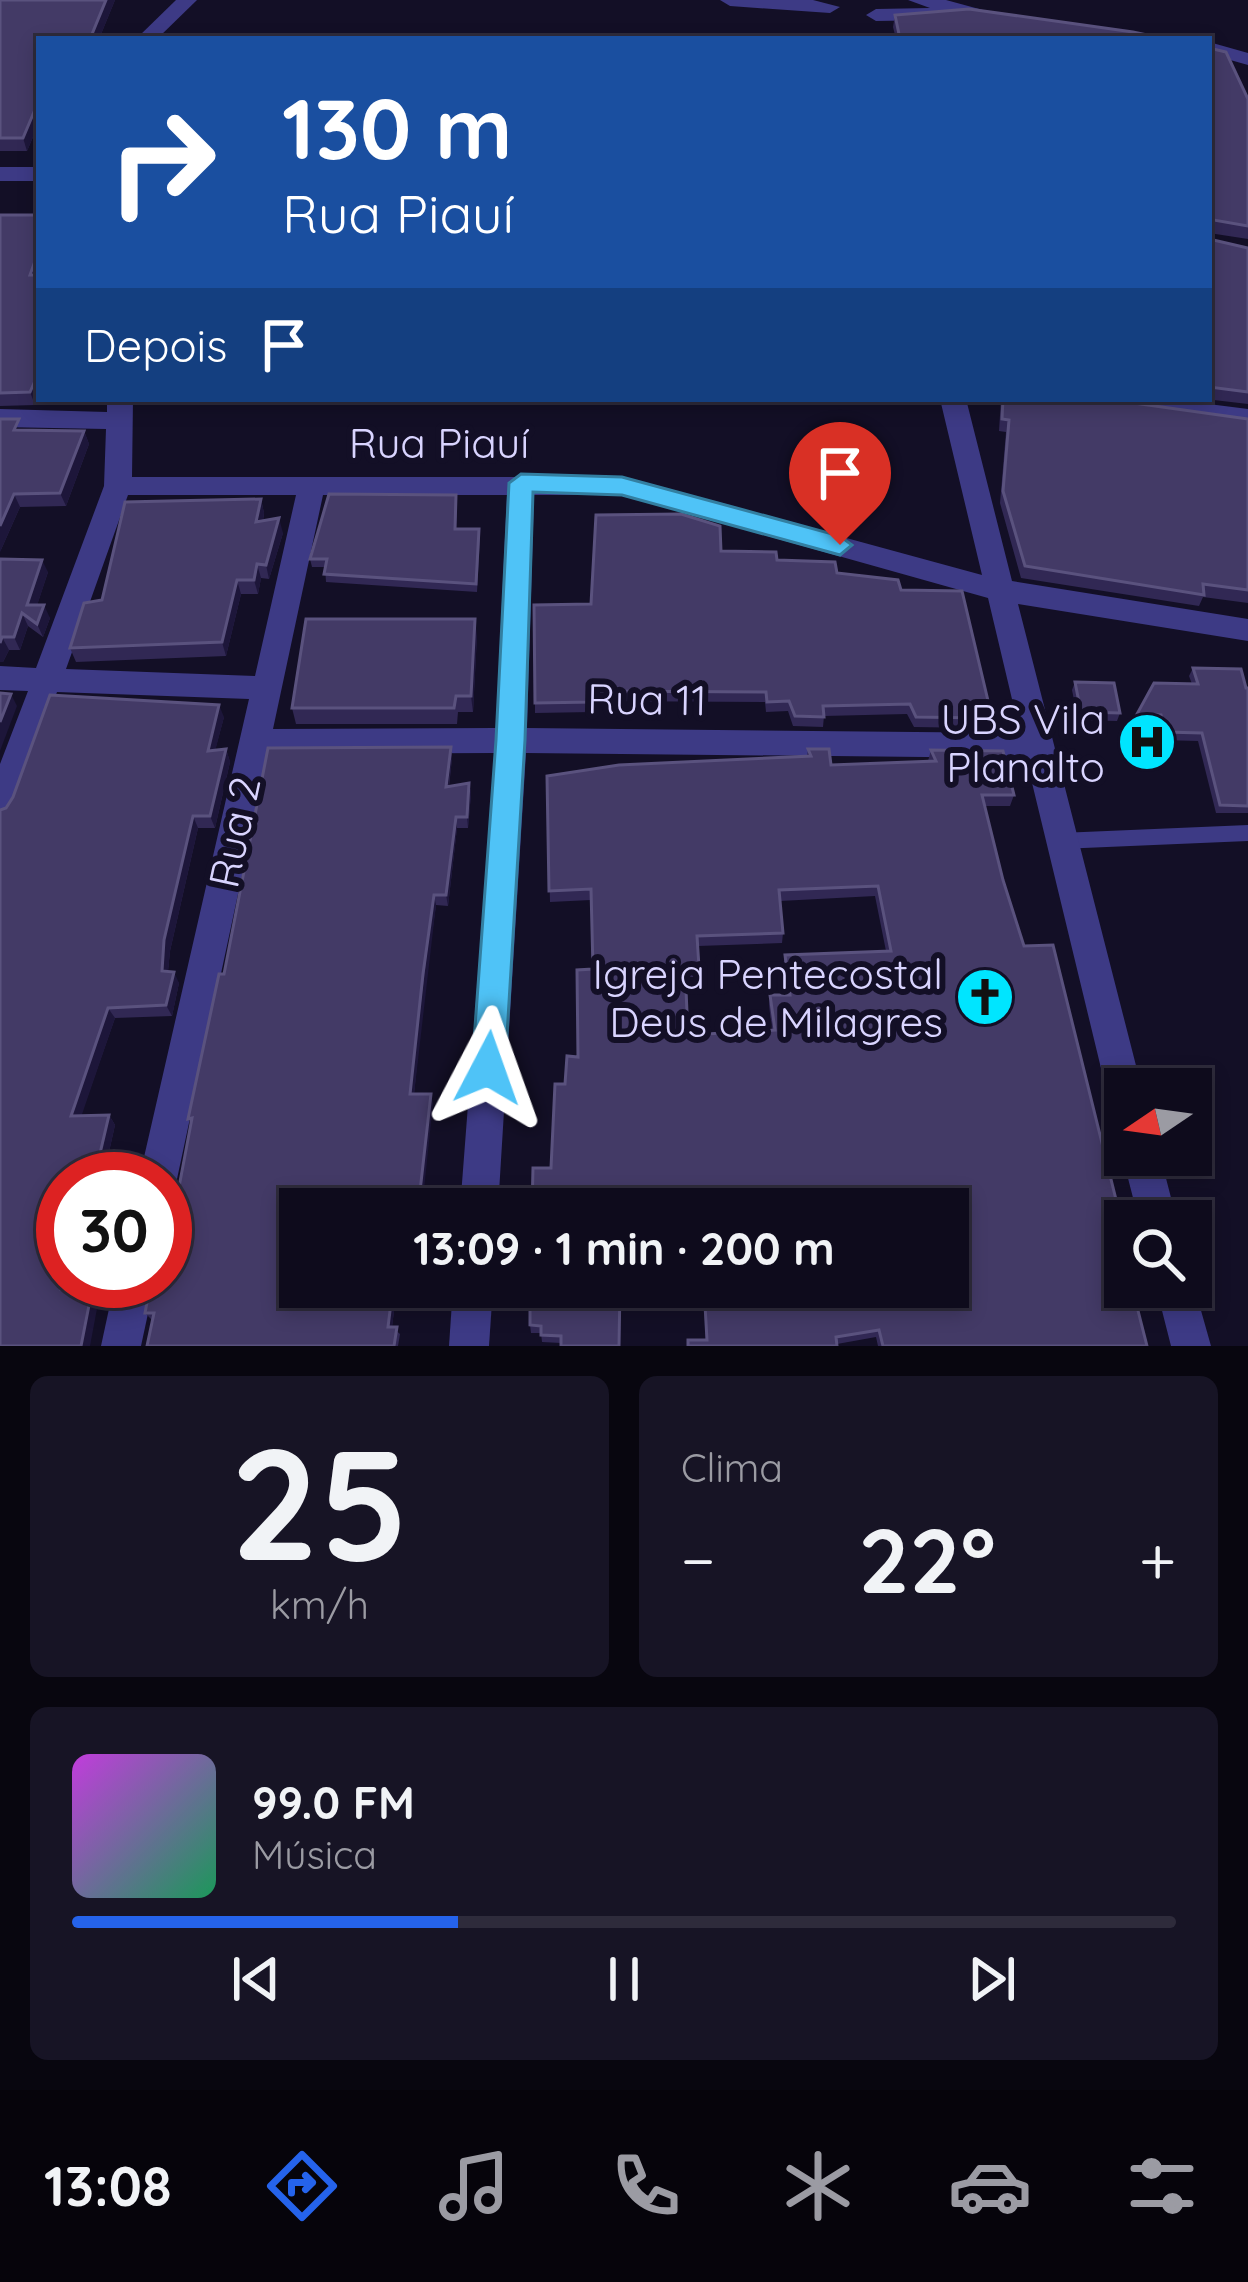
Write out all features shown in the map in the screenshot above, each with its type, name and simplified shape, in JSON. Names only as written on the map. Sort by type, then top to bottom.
[{"type":"street","points":[[149,36],[188,0]]},
{"type":"street","points":[[730,0],[826,4],[869,15],[975,14],[1023,19]]},
{"type":"street","points":[[869,15],[901,0]]},
{"type":"street","points":[[918,0],[975,14]]},
{"type":"street","points":[[869,15],[869,36]]},
{"type":"street","points":[[1212,49],[1248,59]]},
{"type":"street","points":[[0,174],[36,174]]},
{"type":"street","points":[[954,402],[1118,1068]]},
{"type":"street","points":[[1125,402],[1248,418]]},
{"type":"street","points":[[0,418],[122,410],[118,486],[0,807]]},
{"type":"street","points":[[480,1188],[511,740],[521,483]]},
{"type":"street","name":"Rua Piauí","points":[[118,486],[521,483],[637,489],[999,590],[1248,630]]},
{"type":"street","name":"Rua 2","points":[[164,1152],[312,485]]},
{"type":"street","points":[[0,677],[266,688]]},
{"type":"street","name":"Rua 11","points":[[254,742],[1039,746]]},
{"type":"street","points":[[121,1346],[129,1308]]},
{"type":"street","points":[[470,1346],[472,1308]]},
{"type":"street","points":[[1181,1308],[1191,1346]]},
{"type":"lane","points":[[1059,841],[1248,833]]},
{"type":"building","points":[[0,0],[106,0],[91,36],[36,36],[36,107],[23,138],[0,138]]},
{"type":"building","points":[[969,9],[1152,36],[899,36],[895,15]]},
{"type":"building","points":[[1212,49],[1226,52],[1248,99],[1248,226],[1214,220]]},
{"type":"building","points":[[0,215],[36,215],[36,258],[30,275],[36,275],[36,379],[30,392],[0,393]]},
{"type":"building","points":[[1212,240],[1248,248],[1248,392],[1212,387]]},
{"type":"building","points":[[1003,402],[1126,402],[1248,419],[1248,590],[1203,584],[1204,595],[1025,566],[1003,491],[1009,420],[1002,419]]},
{"type":"building","points":[[0,419],[19,419],[14,430],[84,431],[60,493],[14,494],[0,526]]},
{"type":"building","points":[[329,494],[456,495],[455,529],[479,529],[476,584],[324,574],[327,559],[310,559]]},
{"type":"building","points":[[261,499],[256,522],[279,518],[266,565],[257,564],[254,580],[237,580],[222,642],[70,648],[84,603],[102,600],[125,502]]},
{"type":"building","points":[[681,514],[720,526],[721,551],[776,552],[777,560],[835,562],[837,573],[898,580],[901,590],[962,591],[989,705],[980,718],[916,717],[910,704],[823,706],[824,717],[795,716],[789,701],[767,702],[766,692],[592,691],[592,702],[535,703],[534,605],[591,604],[596,515]]},
{"type":"building","points":[[0,559],[42,560],[27,605],[44,605],[37,624],[22,613],[14,637],[2,637],[0,643]]},
{"type":"building","points":[[306,619],[475,619],[471,696],[456,696],[454,708],[292,708]]},
{"type":"building","points":[[1193,668],[1241,669],[1248,688],[1248,806],[1220,805],[1202,733],[1165,732],[1161,715],[1137,714],[1154,683],[1198,684]]},
{"type":"building","points":[[1075,682],[1114,683],[1120,713],[1081,712]]},
{"type":"building","points":[[0,693],[11,694],[0,722]]},
{"type":"building","points":[[50,695],[219,705],[208,751],[226,749],[210,816],[193,816],[164,940],[162,971],[174,972],[166,1005],[108,1008],[71,1116],[109,1115],[100,1152],[36,1152],[36,1308],[88,1308],[81,1346],[0,1346],[0,810],[13,797]]},
{"type":"building","points":[[451,747],[446,787],[469,783],[467,817],[456,817],[446,895],[434,895],[423,974],[410,1094],[431,1094],[420,1188],[279,1188],[279,1308],[390,1308],[388,1327],[397,1327],[394,1346],[147,1346],[154,1313],[145,1313],[146,1308],[192,1308],[192,1152],[186,1152],[192,1118],[188,1119],[219,974],[224,974],[268,748]]},
{"type":"building","points":[[808,749],[829,749],[831,765],[936,761],[931,750],[1003,751],[1014,795],[982,795],[1003,880],[1024,946],[1053,945],[1104,1151],[1104,1176],[1110,1176],[1116,1200],[1104,1200],[1104,1308],[1137,1308],[1147,1346],[883,1346],[879,1330],[836,1337],[837,1346],[688,1346],[688,1340],[707,1340],[705,1308],[969,1308],[969,1188],[533,1188],[533,1168],[551,1168],[555,1084],[565,1084],[567,1056],[578,1057],[577,970],[593,969],[591,889],[549,891],[547,776],[619,765],[811,756]],"holes":[[[878,886],[891,951],[785,955],[790,995],[770,995],[775,1030],[688,1035],[685,967],[699,967],[697,936],[783,933],[779,890]]]},
{"type":"building","points":[[530,1308],[620,1308],[619,1346],[561,1346],[561,1336],[541,1335],[541,1326],[530,1325]]},
{"type":"place","name":"UBS Vila Planalto","points":[[1147,742]]},
{"type":"place","name":"Igreja Pentecostal Deus de Milagres","points":[[985,997]]},
{"type":"route","points":[[488,1068],[511,740],[521,483],[622,486],[840,545]]}]
